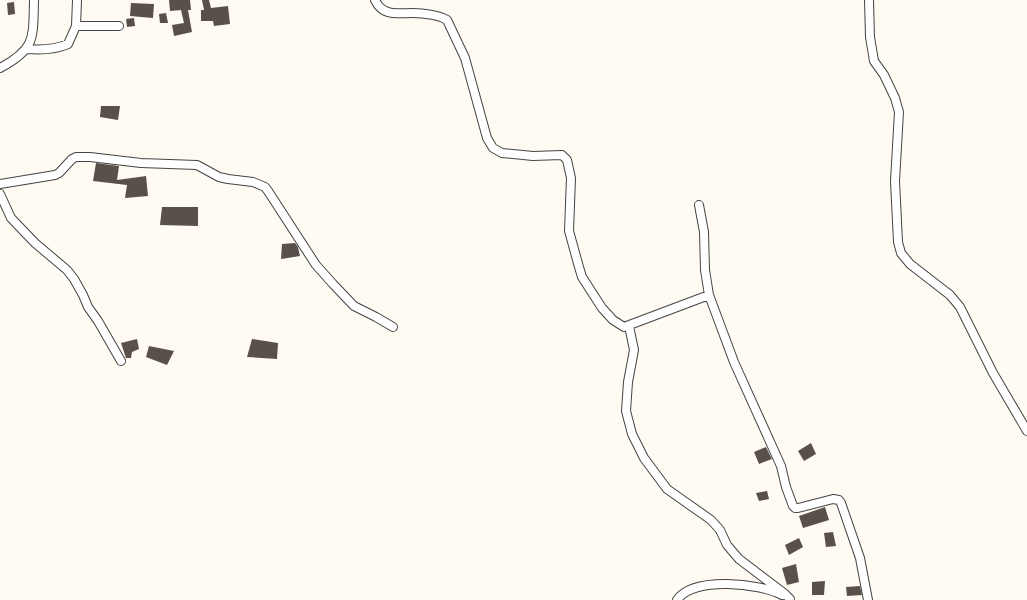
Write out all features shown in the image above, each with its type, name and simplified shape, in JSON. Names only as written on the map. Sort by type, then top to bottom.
[{"type":"street","points":[[0,68],[11,62],[27,49],[33,32],[34,0]]},
{"type":"street","points":[[27,49],[39,50],[62,47],[68,44],[76,26],[77,0]]},
{"type":"street","points":[[375,0],[380,7],[388,13],[414,13],[441,17],[447,20],[465,58],[487,138],[493,148],[502,153],[533,156],[562,155],[567,160],[571,178],[569,231],[582,277],[602,308],[613,320],[624,327],[629,326],[643,319],[709,295]]},
{"type":"street","points":[[869,0],[870,37],[874,61],[884,75],[895,98],[899,112],[895,181],[898,242],[901,253],[910,264],[950,295],[960,307],[993,373],[1027,432]]},
{"type":"street","points":[[76,26],[119,26]]},
{"type":"street","points":[[0,184],[55,175],[59,173],[72,159],[76,157],[90,157],[141,163],[197,165],[219,177],[262,185],[268,191],[316,265],[333,284],[354,306],[394,327]]},
{"type":"street","points":[[0,194],[11,218],[35,243],[67,270],[74,279],[88,308],[98,321],[121,361]]},
{"type":"street","points":[[699,205],[704,232],[705,270],[709,295],[734,362],[781,466],[786,487],[793,506],[798,508],[833,499],[839,500],[856,544],[868,600]]},
{"type":"street","points":[[629,326],[634,350],[628,382],[626,411],[632,434],[644,458],[667,489],[711,520],[720,530],[727,545],[739,559],[791,599]]},
{"type":"street","points":[[677,600],[679,596],[693,588],[712,585],[753,586],[776,592],[791,599]]},
{"type":"building","points":[[169,0],[190,0],[191,10],[188,10],[192,32],[174,36],[172,25],[184,23],[181,10],[170,11]]},
{"type":"building","points":[[202,0],[209,0],[211,8],[228,6],[230,24],[214,26],[213,21],[201,21],[201,10],[204,10]]},
{"type":"building","points":[[14,2],[15,14],[8,15],[7,3]]},
{"type":"building","points":[[131,3],[154,4],[153,18],[130,16]]},
{"type":"building","points":[[166,13],[168,23],[160,23],[159,14]]},
{"type":"building","points":[[134,18],[135,26],[127,27],[126,19]]},
{"type":"building","points":[[101,106],[120,106],[118,120],[100,117]]},
{"type":"building","points":[[96,163],[119,166],[117,180],[146,176],[148,196],[125,198],[127,185],[93,181]]},
{"type":"building","points":[[162,207],[198,207],[198,226],[160,225]]},
{"type":"building","points":[[295,243],[298,247],[300,256],[281,259],[282,244]]},
{"type":"building","points":[[137,339],[139,349],[132,352],[131,358],[126,358],[121,343]]},
{"type":"building","points":[[252,339],[278,343],[277,359],[247,357]]},
{"type":"building","points":[[149,346],[174,351],[167,365],[146,357]]},
{"type":"building","points":[[811,443],[816,454],[804,461],[798,451]]},
{"type":"building","points":[[766,447],[772,459],[759,464],[754,452]]},
{"type":"building","points":[[767,491],[769,499],[759,501],[756,493]]},
{"type":"building","points":[[825,507],[829,520],[803,528],[799,516]]},
{"type":"building","points":[[833,532],[836,546],[826,547],[824,533]]},
{"type":"building","points":[[799,538],[803,547],[789,555],[785,545]]},
{"type":"building","points":[[796,564],[799,582],[787,585],[782,568]]},
{"type":"building","points":[[825,581],[824,595],[812,595],[812,582]]},
{"type":"building","points":[[860,586],[862,595],[847,596],[846,587]]}]
